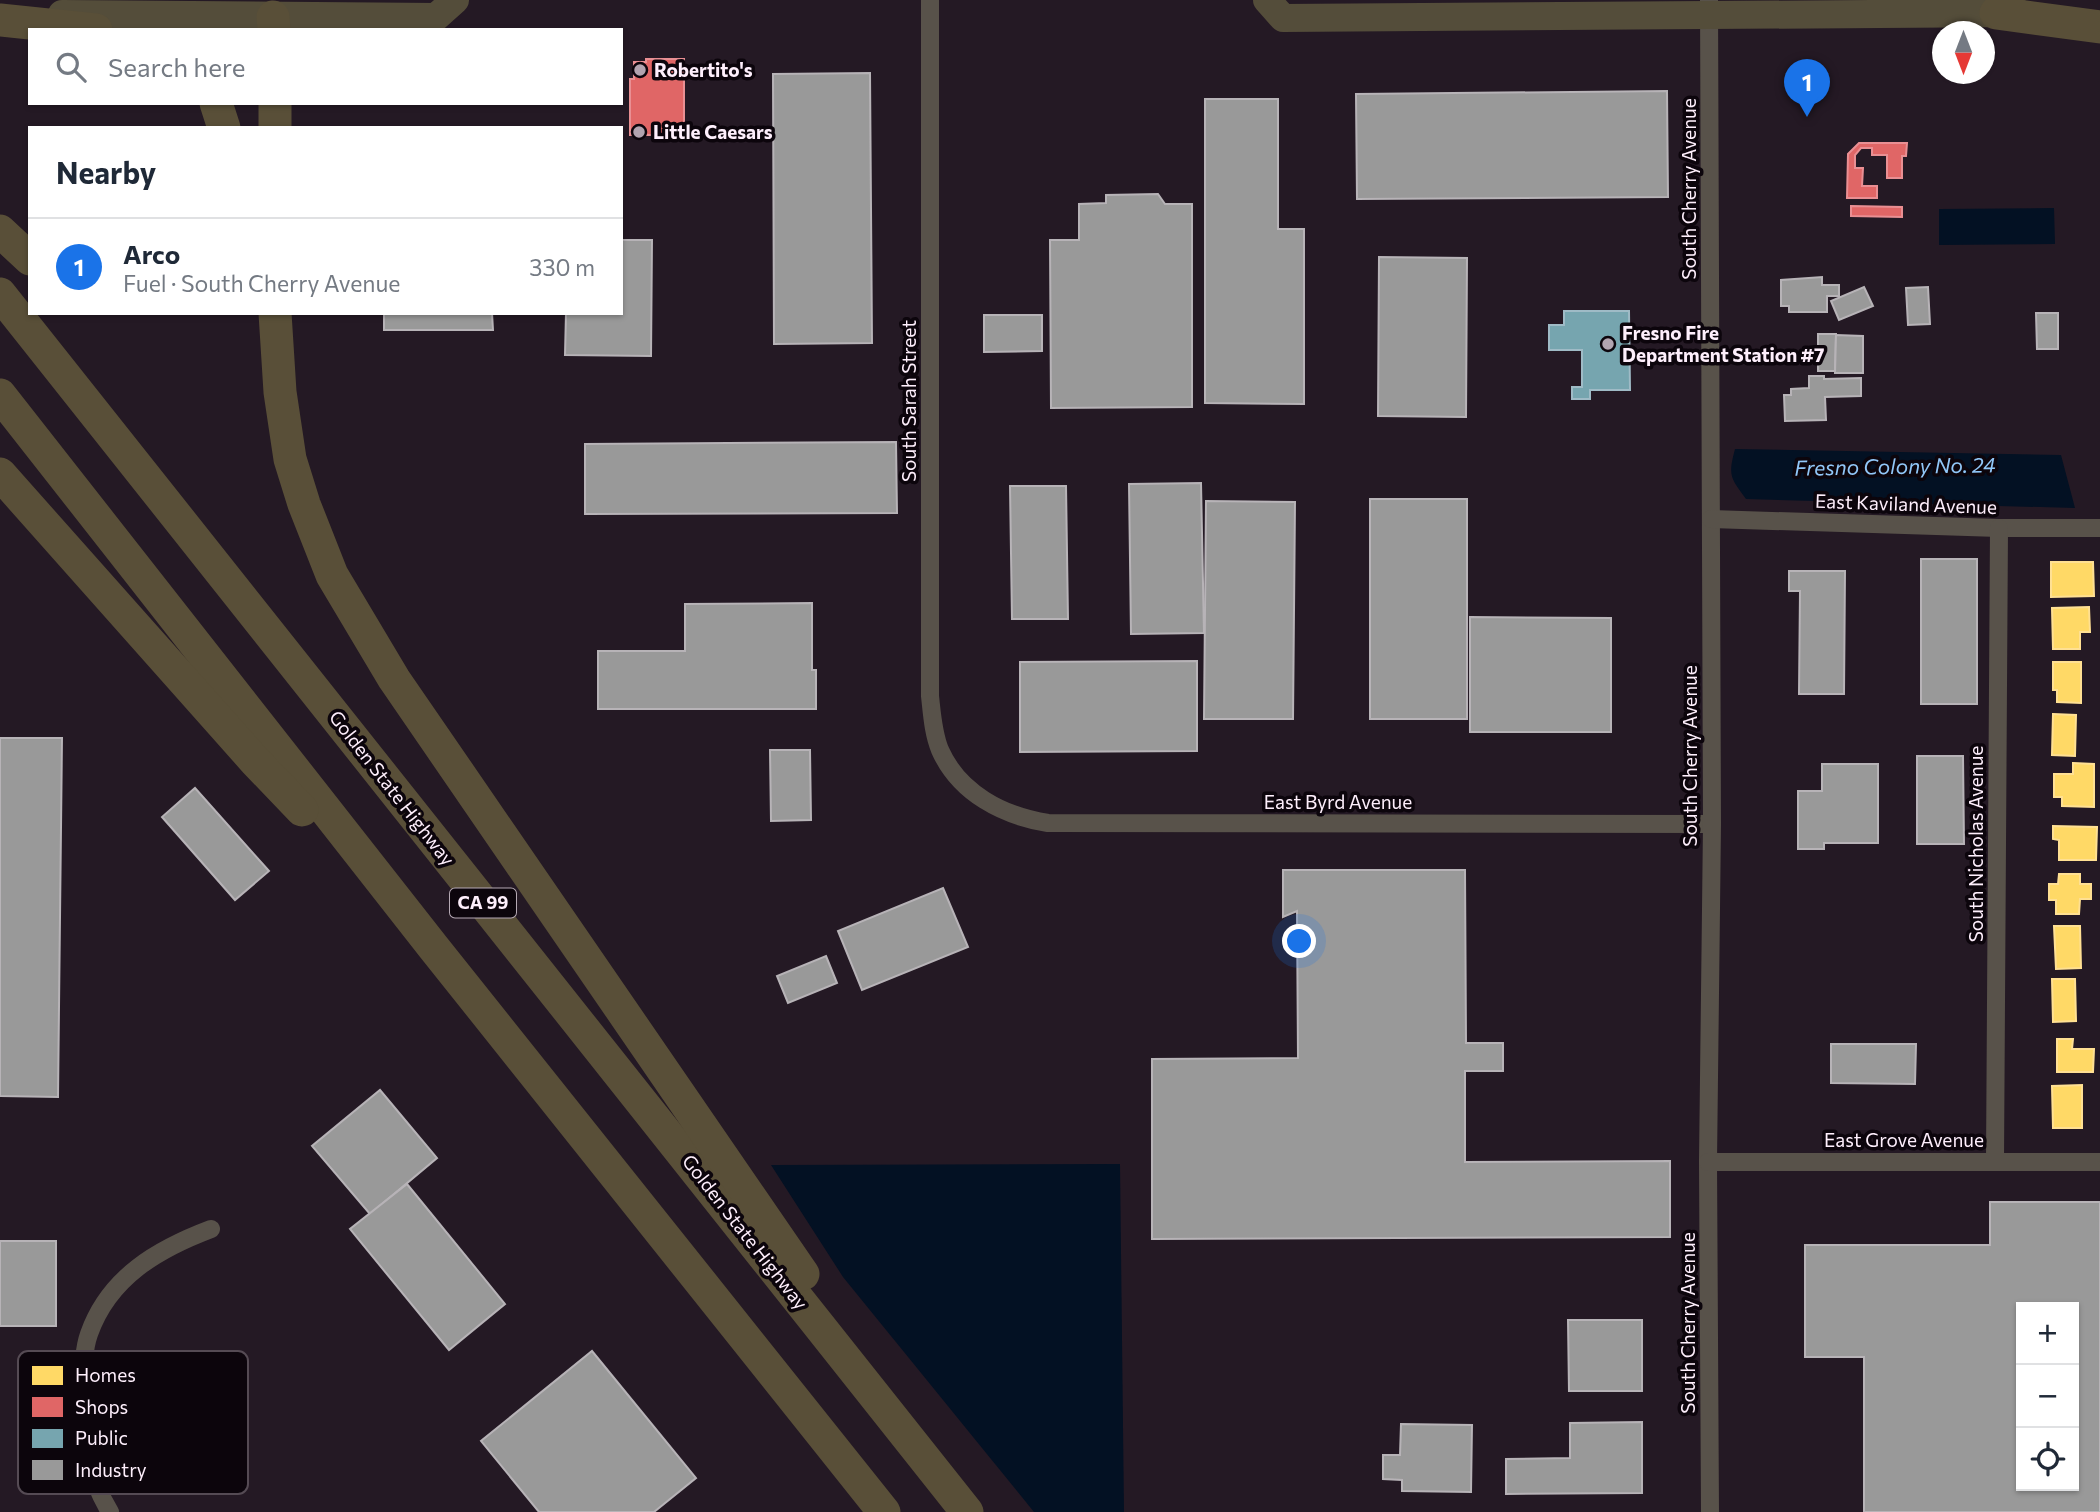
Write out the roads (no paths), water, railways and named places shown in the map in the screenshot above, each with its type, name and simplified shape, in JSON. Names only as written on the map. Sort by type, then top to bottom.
[{"type":"highway","points":[[1996,13],[2100,27]]},
{"type":"highway","points":[[0,20],[77,28]]},
{"type":"highway","points":[[217,105],[223,126]]},
{"type":"highway","points":[[275,105],[275,126]]},
{"type":"highway","points":[[0,231],[28,257]]},
{"type":"highway","name":"Golden State Highway","points":[[0,293],[967,1512]]},
{"type":"highway","points":[[275,315],[280,392],[290,459],[308,515],[332,575],[394,679],[967,1512]]},
{"type":"highway","points":[[0,396],[434,948],[884,1512]]},
{"type":"highway","points":[[0,474],[255,761],[434,948]]},
{"type":"main road","points":[[0,12],[436,17],[455,0]]},
{"type":"main road","points":[[1267,0],[1283,18],[1709,7],[1996,13],[2100,12]]},
{"type":"street","name":"South Sarah Street","points":[[930,0],[930,696],[934,729],[940,749],[958,779],[971,791]]},
{"type":"street","name":"South Cherry Avenue","points":[[1709,7],[1712,824],[1708,1162],[1710,1512]]},
{"type":"street","name":"East Kaviland Avenue","points":[[1711,519],[1999,528],[2100,528]]},
{"type":"street","name":"South Nicholas Avenue","points":[[1995,1161],[1999,528]]},
{"type":"street","name":"East Byrd Avenue","points":[[971,791],[1002,811],[1024,819],[1048,823],[1712,824]]},
{"type":"street","name":"East Grove Avenue","points":[[1708,1162],[2100,1162]]},
{"type":"street","points":[[87,1351],[89,1335],[112,1293],[134,1270],[156,1253],[211,1229]]},
{"type":"street","points":[[102,1494],[110,1512]]},
{"type":"water","points":[[2054,208],[2055,244],[1939,245],[1939,209]]},
{"type":"water","name":"Fresno Colony No. 24","points":[[1735,449],[2061,455],[2075,508],[1746,499],[1732,476]]},
{"type":"water","points":[[1120,1164],[1124,1512],[1034,1512],[843,1277],[771,1165]]},
{"type":"place","name":"Robertito's","points":[[640,70]]},
{"type":"place","name":"Arco","points":[[1807,117]]},
{"type":"place","name":"Little Caesars","points":[[639,132]]},
{"type":"place","name":"Fresno Fire Department Station #7","points":[[1608,344]]}]
